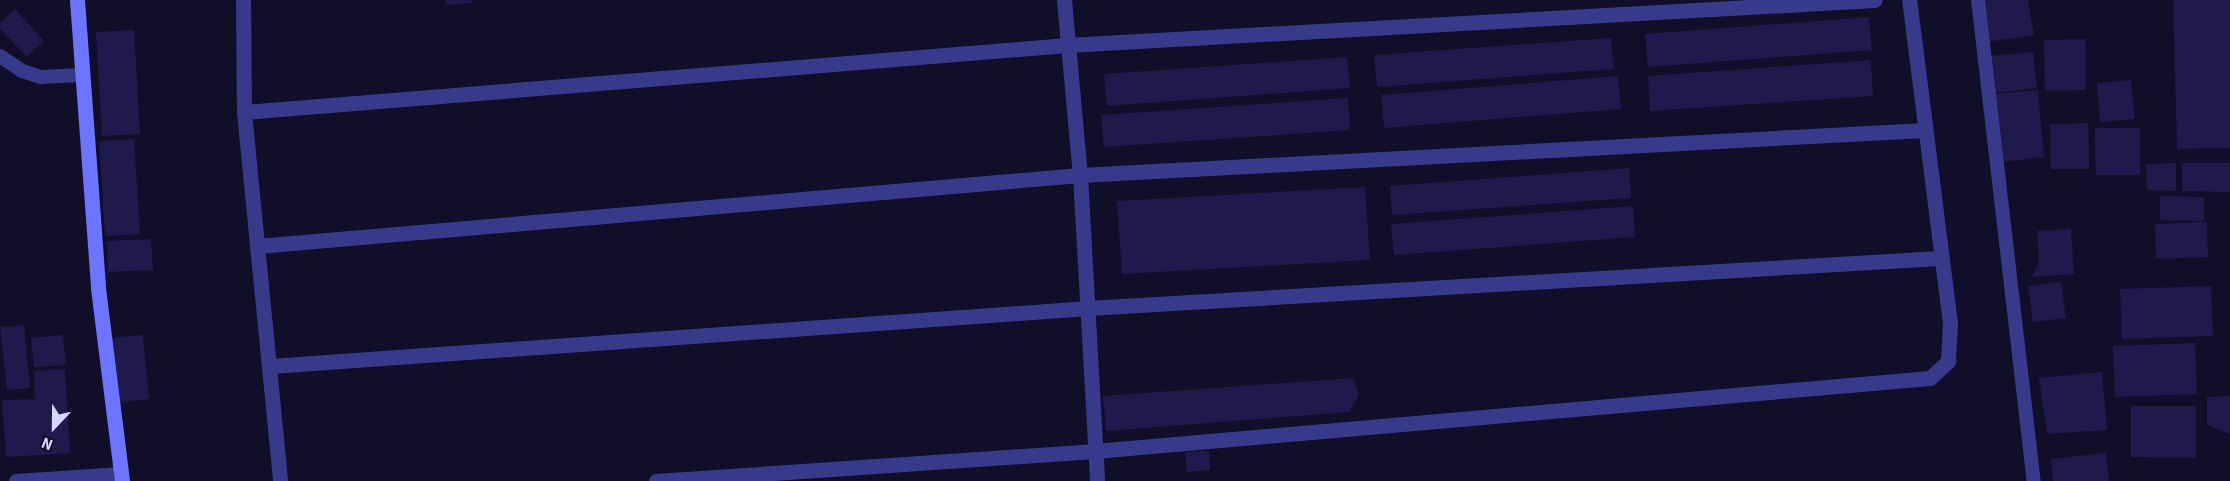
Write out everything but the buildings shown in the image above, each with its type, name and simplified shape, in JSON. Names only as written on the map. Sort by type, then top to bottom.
[{"type":"street","points":[[16,481],[121,478],[98,288],[77,0]]},
{"type":"street","points":[[243,0],[244,112],[271,366],[280,481]]},
{"type":"street","points":[[1064,0],[1080,174],[1097,481]]},
{"type":"street","points":[[244,112],[1067,45],[1875,0]]},
{"type":"street","points":[[656,481],[1095,451],[1930,378],[1948,361],[1950,323],[1940,258],[1910,0]]},
{"type":"street","points":[[257,246],[1080,174],[1925,130]]},
{"type":"street","points":[[271,366],[1088,308],[1940,258]]},
{"type":"lane","points":[[1978,0],[2034,481]]},
{"type":"lane","points":[[0,56],[22,71],[41,78],[81,75]]}]
